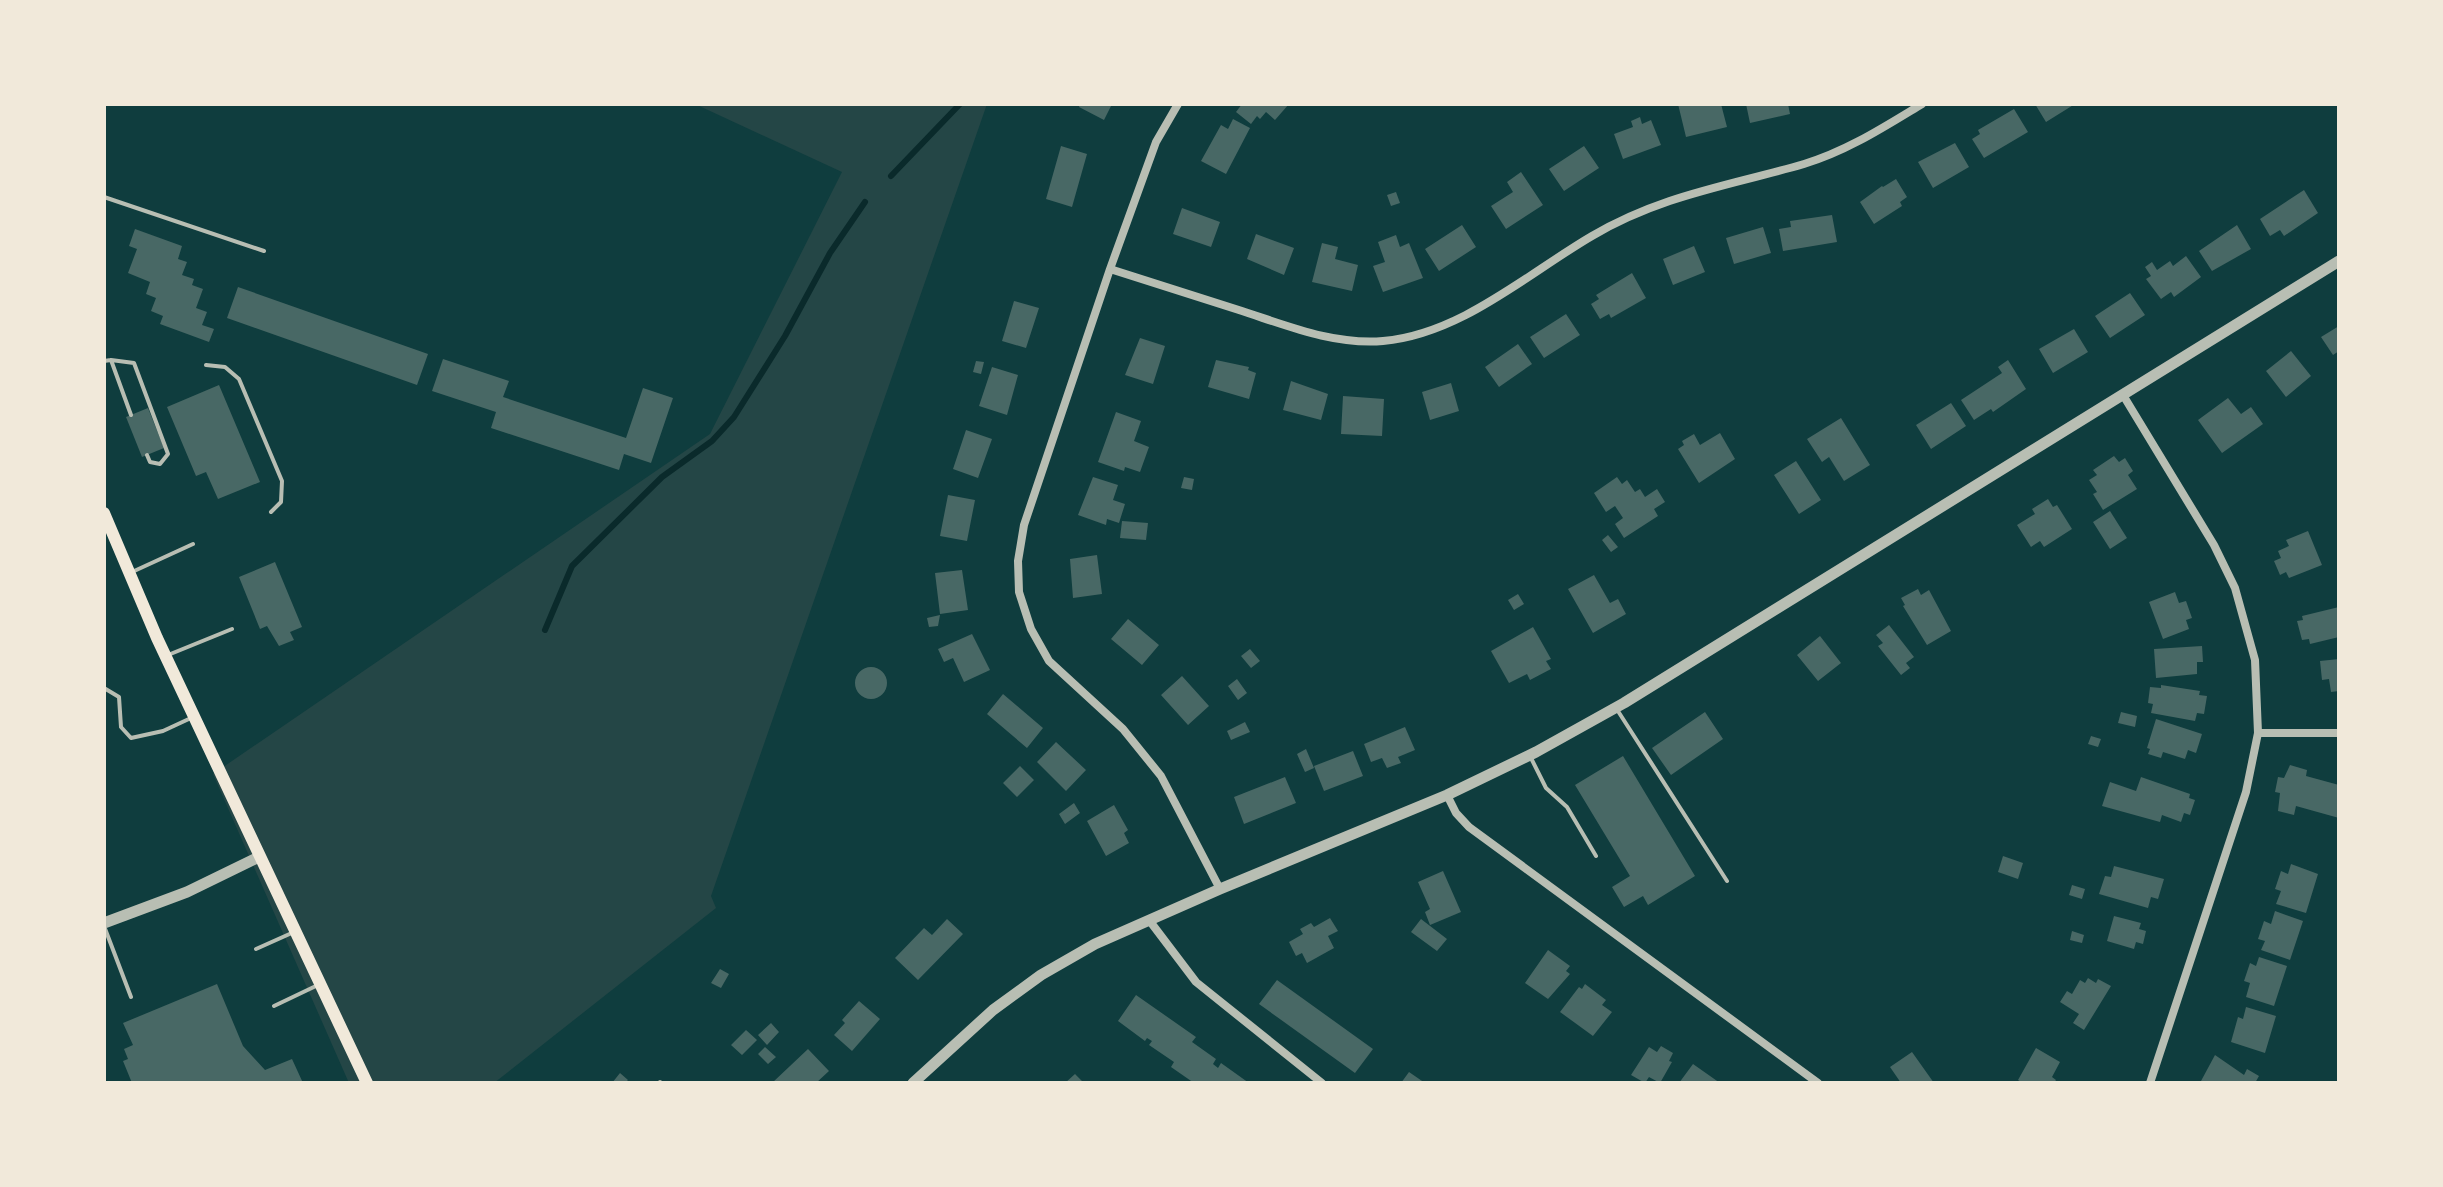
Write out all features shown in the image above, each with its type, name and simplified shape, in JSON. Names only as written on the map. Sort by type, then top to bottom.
[{"type":"main road","points":[[104,513],[194,717],[367,1083]]},
{"type":"street","points":[[1178,104],[1156,142],[1024,525],[1018,561],[1019,592],[1031,629],[1049,661],[1123,729],[1161,776],[1220,889]]},
{"type":"street","points":[[1110,269],[1327,338],[1383,341],[1435,329],[1467,314],[1594,235],[1642,210],[1697,191],[1806,163],[1860,142],[1922,104]]},
{"type":"street","points":[[913,1083],[993,1010],[1041,975],[1095,944],[1447,795],[1529,755],[1616,707],[2339,261]]},
{"type":"street","points":[[2123,395],[2214,545],[2235,588],[2255,660],[2258,733],[2246,792],[2150,1083]]},
{"type":"street","points":[[2258,733],[2339,733]]},
{"type":"street","points":[[1447,795],[1456,813],[1469,827],[1818,1083]]},
{"type":"street","points":[[104,925],[187,892],[259,857]]},
{"type":"street","points":[[1149,920],[1196,982],[1322,1083]]},
{"type":"lane","points":[[104,197],[264,251]]},
{"type":"lane","points":[[111,360],[131,415]]},
{"type":"lane","points":[[104,361],[134,363],[168,454],[160,464],[150,462],[147,455]]},
{"type":"lane","points":[[206,365],[225,367],[239,379],[282,481],[281,502],[271,512]]},
{"type":"lane","points":[[130,573],[193,544]]},
{"type":"lane","points":[[166,656],[232,629]]},
{"type":"lane","points":[[104,688],[119,697],[121,727],[131,738],[163,731],[194,717]]},
{"type":"lane","points":[[1616,707],[1727,881]]},
{"type":"lane","points":[[1529,755],[1546,788],[1567,807],[1596,856]]},
{"type":"lane","points":[[104,925],[131,997]]},
{"type":"lane","points":[[256,949],[295,932]]},
{"type":"lane","points":[[274,1006],[320,984]]},
{"type":"shaded area","points":[[695,104],[987,104],[711,896],[716,908],[494,1083],[349,1083],[213,774],[710,434],[842,172]]},
{"type":"building","points":[[1080,104],[1112,104],[1104,120],[1079,107]]},
{"type":"building","points":[[1242,104],[1289,104],[1275,120],[1266,112],[1260,119],[1257,116],[1251,124],[1236,112]]},
{"type":"building","points":[[1678,104],[1721,104],[1727,127],[1686,137]]},
{"type":"building","points":[[1746,104],[1788,104],[1790,114],[1750,123]]},
{"type":"building","points":[[2035,104],[2075,104],[2046,122]]},
{"type":"building","points":[[2014,109],[2028,132],[1984,158],[1972,139],[1980,134],[1978,130]]},
{"type":"building","points":[[1640,117],[1642,124],[1651,120],[1661,145],[1623,159],[1614,134],[1633,127],[1631,121]]},
{"type":"building","points":[[1233,119],[1250,128],[1226,174],[1201,161],[1221,125],[1228,129]]},
{"type":"building","points":[[1955,143],[1969,167],[1933,188],[1918,162]]},
{"type":"building","points":[[1061,146],[1087,154],[1072,207],[1046,199]]},
{"type":"building","points":[[1584,146],[1599,168],[1564,191],[1549,169]]},
{"type":"building","points":[[1521,172],[1543,205],[1506,229],[1491,206],[1513,192],[1507,182]]},
{"type":"building","points":[[1896,179],[1907,197],[1900,202],[1902,206],[1874,224],[1860,202]]},
{"type":"building","points":[[2304,190],[2318,213],[2284,236],[2280,230],[2270,236],[2260,219]]},
{"type":"building","points":[[1396,192],[1400,203],[1391,206],[1387,195]]},
{"type":"building","points":[[1182,208],[1220,222],[1211,247],[1173,234]]},
{"type":"building","points":[[1832,215],[1837,242],[1783,251],[1779,229],[1791,227],[1790,221]]},
{"type":"building","points":[[1462,225],[1476,247],[1439,271],[1425,249]]},
{"type":"building","points":[[2237,225],[2251,249],[2212,271],[2199,251]]},
{"type":"building","points":[[1763,227],[1771,253],[1734,264],[1726,238]]},
{"type":"building","points":[[135,229],[182,246],[178,259],[187,262],[182,275],[194,279],[192,285],[203,289],[196,308],[207,312],[202,325],[214,329],[209,342],[160,324],[163,316],[151,311],[156,298],[146,294],[150,282],[128,273],[137,249],[129,246]]},
{"type":"building","points":[[1256,234],[1294,248],[1284,275],[1247,259]]},
{"type":"building","points":[[1396,235],[1400,247],[1409,243],[1423,278],[1383,292],[1373,266],[1385,262],[1378,242]]},
{"type":"building","points":[[1322,243],[1338,247],[1335,259],[1358,265],[1352,291],[1312,282]]},
{"type":"building","points":[[1694,246],[1705,272],[1673,285],[1663,259]]},
{"type":"building","points":[[2186,256],[2201,277],[2174,297],[2171,292],[2161,299],[2146,279],[2151,276],[2145,267],[2152,262],[2157,270],[2170,261],[2173,266]]},
{"type":"building","points":[[1632,273],[1646,298],[1611,318],[1609,314],[1600,319],[1591,304],[1599,299],[1596,295]]},
{"type":"building","points":[[238,287],[428,354],[417,385],[227,318]]},
{"type":"building","points":[[2130,293],[2145,315],[2110,338],[2095,316]]},
{"type":"building","points":[[1014,301],[1039,308],[1026,348],[1002,341]]},
{"type":"building","points":[[1566,314],[1580,335],[1544,358],[1530,337]]},
{"type":"building","points":[[2339,326],[2339,351],[2333,355],[2321,337]]},
{"type":"building","points":[[2074,329],[2088,352],[2053,373],[2039,349]]},
{"type":"building","points":[[1140,338],[1165,346],[1153,384],[1125,375]]},
{"type":"building","points":[[1518,344],[1532,364],[1499,387],[1485,367]]},
{"type":"building","points":[[2291,351],[2311,376],[2286,397],[2266,371]]},
{"type":"building","points":[[443,359],[509,381],[503,397],[626,438],[643,388],[673,398],[651,463],[624,454],[619,470],[491,428],[496,412],[432,391]]},
{"type":"building","points":[[1216,360],[1249,367],[1248,370],[1256,373],[1249,399],[1208,387]]},
{"type":"building","points":[[2008,360],[2026,389],[1993,412],[1991,409],[1974,420],[1961,400],[2002,373],[1998,367]]},
{"type":"building","points":[[976,361],[984,362],[981,374],[973,372]]},
{"type":"building","points":[[992,367],[1018,375],[1007,415],[979,406]]},
{"type":"building","points":[[1291,381],[1328,394],[1321,420],[1283,410]]},
{"type":"building","points":[[1451,383],[1459,411],[1430,420],[1422,392]]},
{"type":"building","points":[[219,385],[260,482],[218,499],[206,472],[196,476],[167,407]]},
{"type":"building","points":[[1343,396],[1384,399],[1382,436],[1341,434]]},
{"type":"building","points":[[2228,398],[2241,414],[2251,407],[2263,424],[2222,453],[2198,420]]},
{"type":"building","points":[[1951,403],[1966,426],[1931,449],[1916,425]]},
{"type":"building","points":[[148,408],[164,448],[142,457],[126,417]]},
{"type":"building","points":[[1116,412],[1141,421],[1134,441],[1149,447],[1140,472],[1125,467],[1124,471],[1098,462]]},
{"type":"building","points":[[1841,418],[1870,465],[1844,481],[1829,457],[1822,462],[1807,439]]},
{"type":"building","points":[[966,430],[992,439],[978,478],[953,469]]},
{"type":"building","points":[[1720,433],[1735,459],[1699,483],[1678,449],[1684,445],[1682,441],[1694,434],[1700,445]]},
{"type":"building","points":[[2114,456],[2119,462],[2125,458],[2133,471],[2128,475],[2137,489],[2103,510],[2089,480],[2097,475],[2093,470]]},
{"type":"building","points":[[1796,461],[1821,500],[1799,514],[1774,475]]},
{"type":"building","points":[[1093,477],[1118,485],[1113,500],[1125,504],[1119,523],[1107,519],[1106,525],[1078,515]]},
{"type":"building","points":[[1184,477],[1194,479],[1192,490],[1181,488]]},
{"type":"building","points":[[1617,477],[1622,484],[1627,480],[1635,492],[1640,489],[1645,497],[1657,489],[1665,502],[1654,509],[1658,516],[1624,538],[1615,524],[1623,518],[1615,506],[1606,512],[1594,493]]},
{"type":"building","points":[[948,495],[975,500],[967,541],[940,536]]},
{"type":"building","points":[[2048,499],[2053,507],[2057,505],[2072,529],[2044,547],[2040,541],[2031,547],[2017,525],[2035,514],[2032,509]]},
{"type":"building","points":[[2110,511],[2127,538],[2110,549],[2093,522]]},
{"type":"building","points":[[1122,521],[1148,523],[1146,540],[1120,538]]},
{"type":"building","points":[[2308,531],[2322,565],[2289,578],[2286,572],[2280,575],[2274,561],[2281,558],[2278,551],[2289,546],[2286,540]]},
{"type":"building","points":[[1608,535],[1618,547],[1611,552],[1602,540]]},
{"type":"building","points":[[1097,555],[1102,594],[1073,598],[1070,559]]},
{"type":"building","points":[[275,562],[302,627],[290,632],[294,640],[279,646],[267,626],[260,629],[239,577]]},
{"type":"building","points":[[962,570],[968,610],[940,614],[935,573]]},
{"type":"building","points":[[1594,575],[1610,603],[1618,599],[1626,614],[1593,633],[1568,589]]},
{"type":"building","points":[[1918,589],[1921,595],[1929,590],[1951,631],[1927,645],[1901,598]]},
{"type":"building","points":[[2175,592],[2179,603],[2186,601],[2192,618],[2186,620],[2189,629],[2163,639],[2149,602]]},
{"type":"building","points":[[1518,594],[1524,604],[1514,610],[1508,600]]},
{"type":"building","points":[[2339,607],[2339,637],[2310,644],[2309,639],[2302,640],[2297,621],[2303,620],[2302,616]]},
{"type":"building","points":[[940,615],[938,626],[929,627],[927,618]]},
{"type":"building","points":[[1128,619],[1159,645],[1142,665],[1111,639]]},
{"type":"building","points":[[1889,625],[1914,657],[1906,663],[1910,668],[1901,675],[1878,646],[1883,643],[1876,635]]},
{"type":"building","points":[[1533,627],[1551,659],[1546,661],[1551,669],[1530,680],[1527,674],[1509,683],[1491,651]]},
{"type":"building","points":[[972,634],[990,670],[964,682],[953,658],[944,662],[938,649]]},
{"type":"building","points":[[1820,636],[1841,663],[1818,681],[1797,655]]},
{"type":"building","points":[[2202,646],[2203,662],[2197,662],[2197,674],[2156,678],[2154,649]]},
{"type":"building","points":[[1250,649],[1260,661],[1251,668],[1241,656]]},
{"type":"building","points":[[2339,659],[2339,691],[2331,692],[2329,679],[2322,680],[2320,661]]},
{"type":"building","points":[[871,667],[882,672],[887,683],[882,694],[871,699],[860,694],[855,683],[860,672]]},
{"type":"building","points":[[1182,676],[1209,706],[1188,725],[1161,695]]},
{"type":"building","points":[[1237,679],[1247,693],[1238,700],[1228,686]]},
{"type":"building","points":[[2161,685],[2200,691],[2199,695],[2207,696],[2204,714],[2197,713],[2195,721],[2151,713],[2153,704],[2148,703],[2150,687],[2161,688]]},
{"type":"building","points":[[1003,694],[1043,728],[1027,748],[987,714]]},
{"type":"building","points":[[1705,712],[1723,739],[1671,775],[1652,748]]},
{"type":"building","points":[[2121,712],[2137,716],[2135,727],[2118,723]]},
{"type":"building","points":[[2156,719],[2202,734],[2196,753],[2188,750],[2185,759],[2163,752],[2161,758],[2148,754]]},
{"type":"building","points":[[1245,722],[1250,732],[1231,740],[1227,731]]},
{"type":"building","points":[[1405,727],[1415,750],[1398,757],[1401,763],[1387,768],[1382,758],[1371,762],[1364,744]]},
{"type":"building","points":[[2091,736],[2101,739],[2098,747],[2088,744]]},
{"type":"building","points":[[1056,742],[1086,770],[1066,791],[1037,762]]},
{"type":"building","points":[[1306,749],[1314,768],[1305,772],[1297,754]]},
{"type":"building","points":[[1353,751],[1363,776],[1324,791],[1314,766]]},
{"type":"building","points":[[1623,756],[1695,876],[1648,905],[1643,896],[1624,907],[1612,887],[1630,876],[1575,785]]},
{"type":"building","points":[[2290,765],[2307,770],[2306,776],[2339,785],[2339,818],[2296,806],[2294,815],[2278,811],[2280,793],[2275,792],[2278,777],[2284,778]]},
{"type":"building","points":[[1020,766],[1034,780],[1017,797],[1003,783]]},
{"type":"building","points":[[1285,777],[1296,803],[1244,824],[1234,797]]},
{"type":"building","points":[[2141,777],[2190,794],[2189,798],[2195,800],[2190,815],[2184,813],[2181,822],[2162,815],[2160,822],[2102,806],[2110,782],[2136,791]]},
{"type":"building","points":[[1074,803],[1080,813],[1065,824],[1059,814]]},
{"type":"building","points":[[1114,805],[1128,830],[1124,833],[1129,843],[1106,856],[1087,821]]},
{"type":"building","points":[[2003,856],[2023,863],[2018,879],[1998,872]]},
{"type":"building","points":[[2291,864],[2318,874],[2306,913],[2276,904],[2281,891],[2275,889],[2281,871],[2288,874]]},
{"type":"building","points":[[2114,866],[2164,879],[2158,899],[2151,897],[2148,908],[2099,894],[2105,876],[2111,877]]},
{"type":"building","points":[[1443,871],[1461,912],[1430,925],[1425,912],[1430,909],[1418,882]]},
{"type":"building","points":[[2072,885],[2085,889],[2082,899],[2069,895]]},
{"type":"building","points":[[2275,911],[2303,921],[2290,960],[2261,950],[2265,941],[2258,939],[2264,921],[2271,924]]},
{"type":"building","points":[[2114,916],[2141,923],[2139,929],[2146,931],[2143,944],[2136,942],[2134,949],[2107,941]]},
{"type":"building","points":[[1330,918],[1338,931],[1328,936],[1334,948],[1307,963],[1302,953],[1296,956],[1289,942],[1303,934],[1300,929],[1311,923],[1314,927]]},
{"type":"building","points":[[947,919],[963,934],[918,980],[895,958],[924,928],[932,935]]},
{"type":"building","points":[[1421,919],[1447,939],[1437,951],[1411,932]]},
{"type":"building","points":[[2072,931],[2084,935],[2082,943],[2070,940]]},
{"type":"building","points":[[1548,950],[1570,966],[1566,971],[1570,974],[1548,999],[1525,983]]},
{"type":"building","points":[[2259,957],[2287,966],[2274,1006],[2246,997],[2250,983],[2244,981],[2250,963],[2256,966]]},
{"type":"building","points":[[720,969],[729,974],[721,988],[711,983]]},
{"type":"building","points":[[2088,978],[2111,986],[2084,1030],[2073,1023],[2079,1014],[2060,1002],[2067,991],[2072,994],[2080,980],[2085,983]]},
{"type":"building","points":[[1277,980],[1373,1049],[1355,1073],[1259,1004]]},
{"type":"building","points":[[217,984],[243,1046],[265,1070],[292,1059],[303,1083],[132,1083],[123,1061],[128,1059],[124,1049],[133,1045],[123,1023]]},
{"type":"building","points":[[1585,984],[1606,1000],[1602,1005],[1612,1012],[1593,1036],[1560,1012],[1579,987],[1582,989]]},
{"type":"building","points":[[1136,995],[1196,1037],[1192,1042],[1216,1059],[1213,1064],[1218,1068],[1221,1063],[1249,1083],[1194,1083],[1171,1067],[1174,1062],[1149,1045],[1152,1041],[1147,1038],[1145,1041],[1118,1021]]},
{"type":"building","points":[[859,1001],[880,1019],[852,1051],[834,1035],[845,1023],[842,1020]]},
{"type":"building","points":[[2246,1007],[2276,1016],[2265,1053],[2231,1042],[2238,1017],[2243,1019]]},
{"type":"building","points":[[771,1023],[779,1032],[767,1045],[758,1035]]},
{"type":"building","points":[[746,1030],[757,1040],[742,1055],[731,1045]]},
{"type":"building","points":[[1661,1046],[1673,1053],[1669,1061],[1672,1062],[1660,1083],[1649,1077],[1645,1083],[1631,1075],[1649,1047],[1657,1052]]},
{"type":"building","points":[[765,1047],[776,1057],[768,1064],[758,1054]]},
{"type":"building","points":[[2036,1048],[2060,1062],[2052,1077],[2056,1080],[2054,1083],[2023,1083],[2018,1080]]},
{"type":"building","points":[[808,1049],[829,1071],[816,1083],[772,1083]]},
{"type":"building","points":[[1912,1052],[1934,1083],[1901,1083],[1890,1067]]},
{"type":"building","points":[[2215,1055],[2244,1075],[2247,1069],[2259,1076],[2255,1083],[2201,1081]]},
{"type":"building","points":[[1693,1064],[1720,1083],[1679,1083]]},
{"type":"building","points":[[1409,1072],[1425,1083],[1401,1083]]},
{"type":"building","points":[[620,1073],[628,1080],[612,1083]]},
{"type":"building","points":[[1075,1074],[1084,1083],[1065,1083]]},
{"type":"waterway","points":[[891,176],[960,104]]},
{"type":"waterway","points":[[545,630],[572,566],[662,477],[712,441],[734,417],[785,336],[830,253],[865,202]]}]
